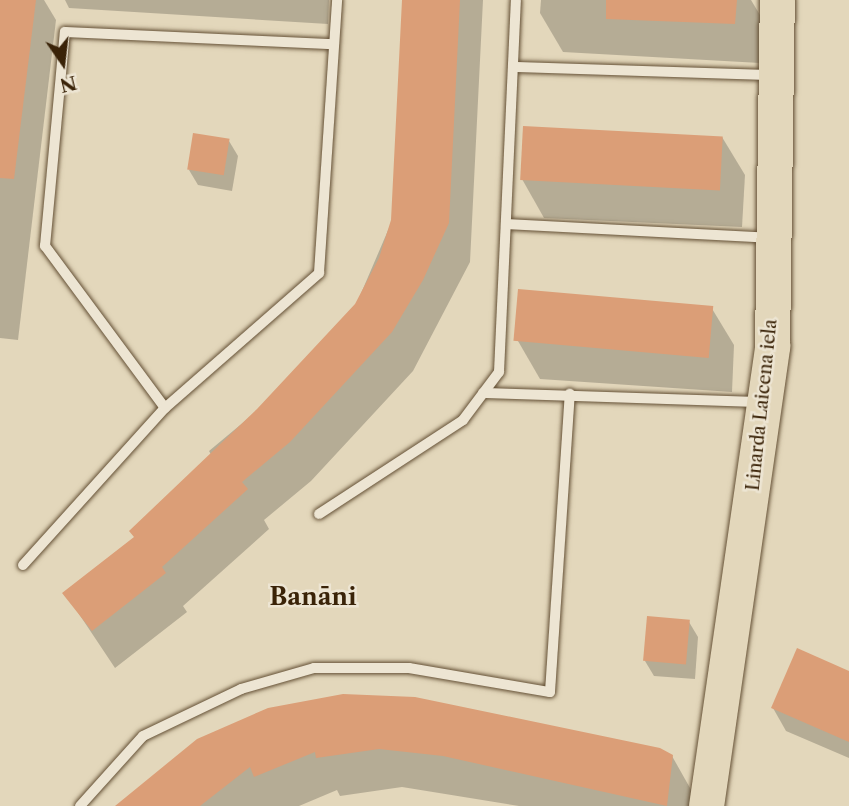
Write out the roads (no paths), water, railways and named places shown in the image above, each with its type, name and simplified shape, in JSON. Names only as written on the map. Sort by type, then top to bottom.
[{"type":"main road","name":"Linarda Laicena iela","points":[[706,806],[766,402],[775,239],[777,0]]},
{"type":"lane","points":[[23,565],[165,408],[319,273],[337,0]]},
{"type":"lane","points":[[318,514],[463,420],[499,372],[516,0]]},
{"type":"lane","points":[[165,408],[45,246],[65,32],[334,44]]},
{"type":"lane","points":[[514,67],[777,76]]},
{"type":"lane","points":[[506,224],[775,239]]},
{"type":"lane","points":[[482,393],[766,402]]},
{"type":"lane","points":[[80,806],[143,736],[241,689],[314,668],[409,668],[550,692],[570,394]]},
{"type":"lane","points":[[568,425],[582,426]]},
{"type":"district","name":"Banāni","points":[[313,597]]}]
